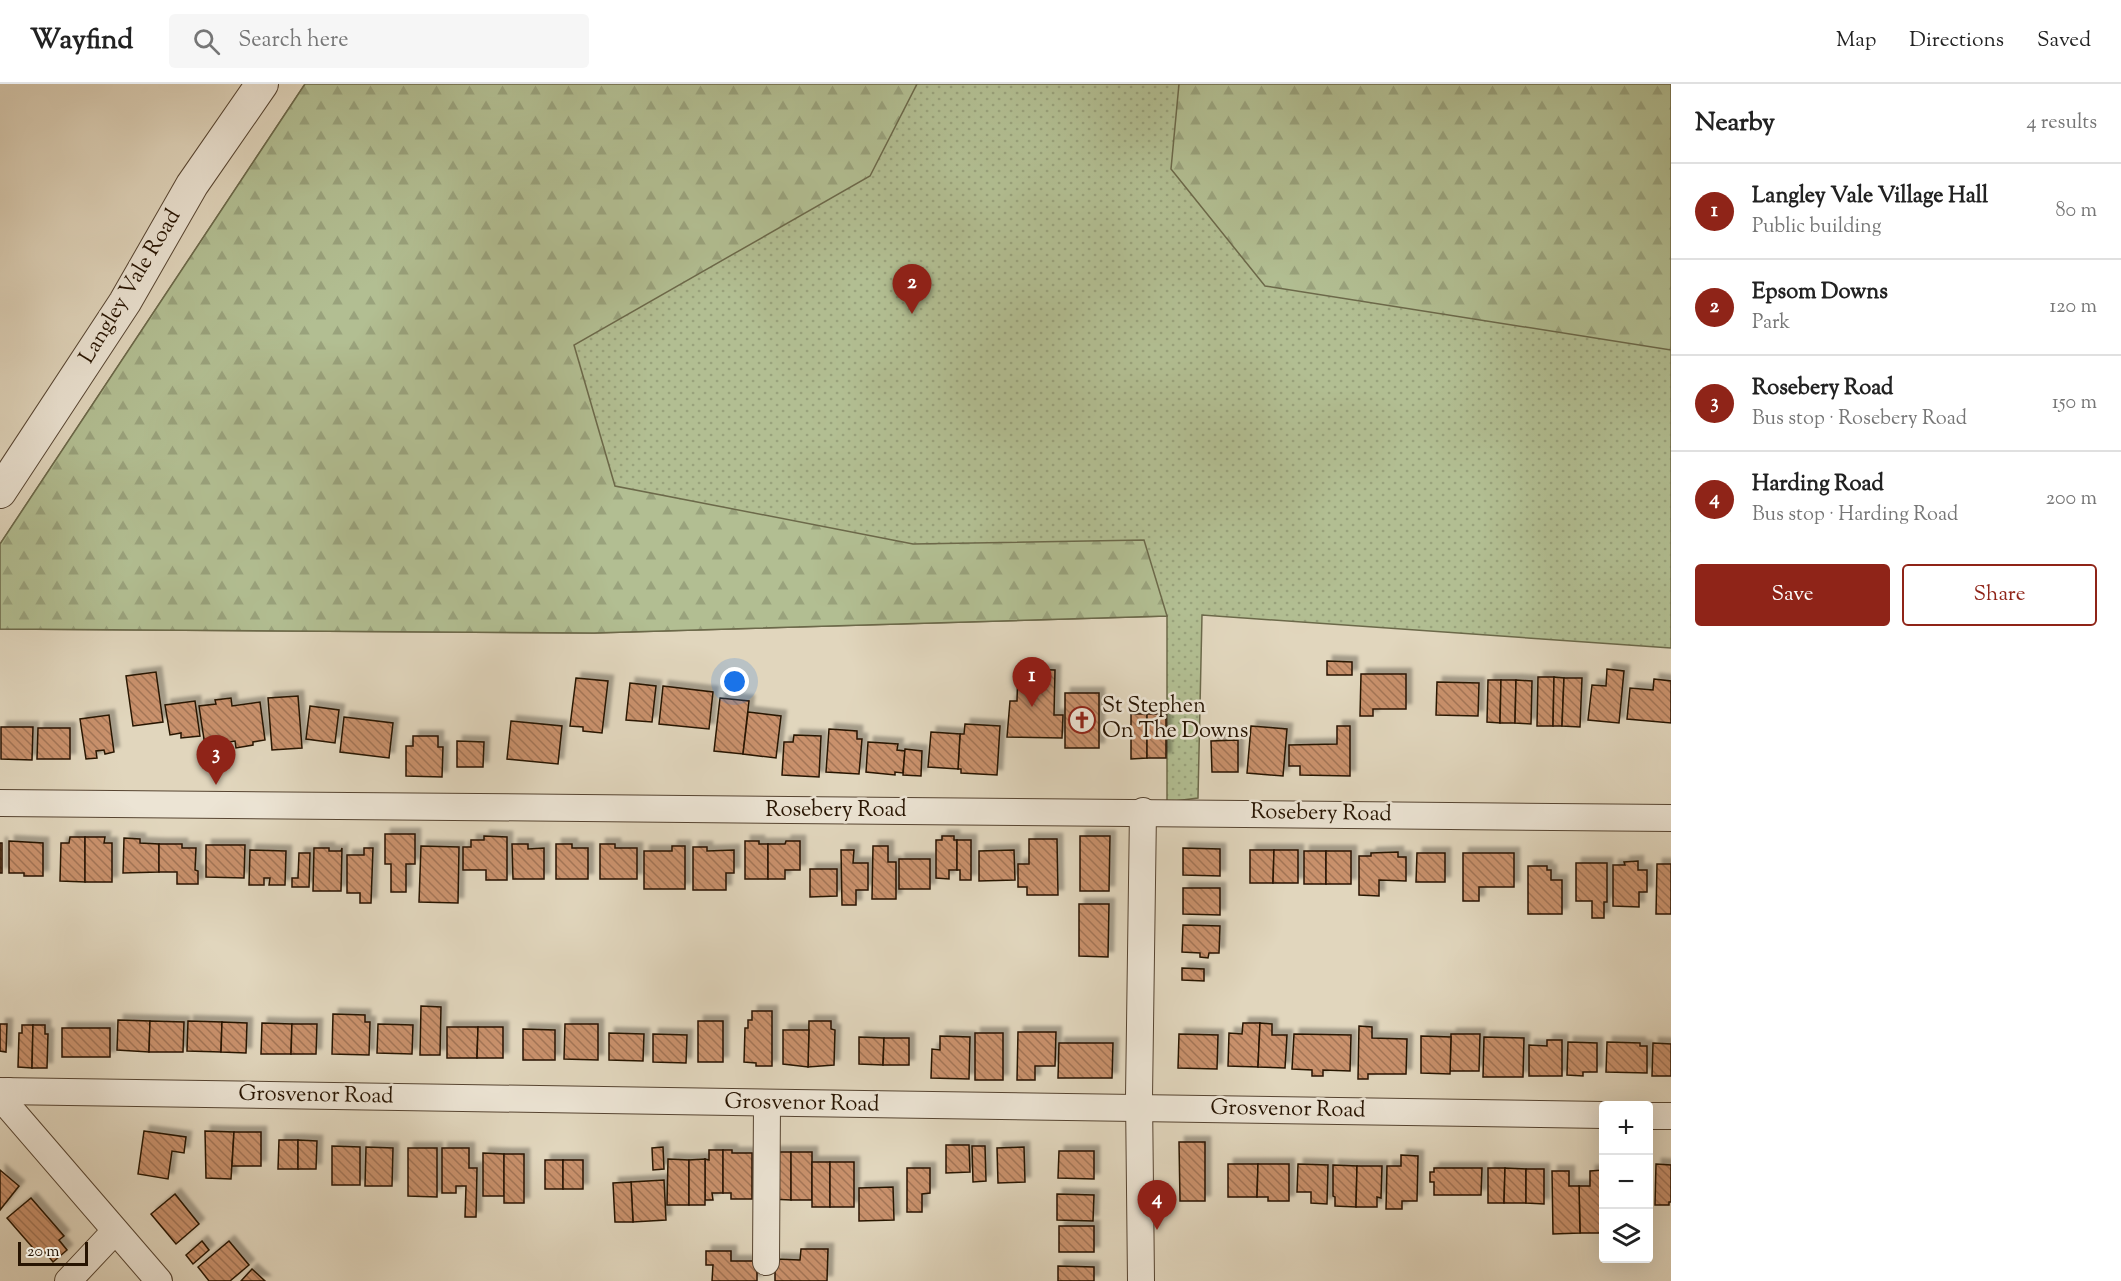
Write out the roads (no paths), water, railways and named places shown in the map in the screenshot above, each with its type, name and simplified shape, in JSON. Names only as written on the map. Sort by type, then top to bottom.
[{"type":"street","name":"Langley Vale Road","points":[[0,492],[125,302],[192,185],[262,84]]},
{"type":"street","name":"Rosebery Road","points":[[0,803],[843,811],[1143,811],[1671,818]]},
{"type":"street","points":[[1141,1281],[1143,811]]},
{"type":"street","points":[[4,1091],[8,1106],[159,1281]]},
{"type":"street","name":"Grosvenor Road","points":[[4,1091],[1599,1115]]},
{"type":"street","points":[[766,1262],[767,1104]]},
{"type":"street","points":[[1653,1116],[1671,1116]]},
{"type":"street","points":[[68,1281],[115,1231]]},
{"type":"place","name":"Epsom Downs","points":[[912,314]]},
{"type":"place","name":"Langley Vale Village Hall","points":[[1032,707]]},
{"type":"place","name":"St Stephen On The Downs","points":[[1082,720]]},
{"type":"place","name":"Rosebery Road","points":[[216,785]]},
{"type":"place","name":"Harding Road","points":[[1157,1230]]}]
